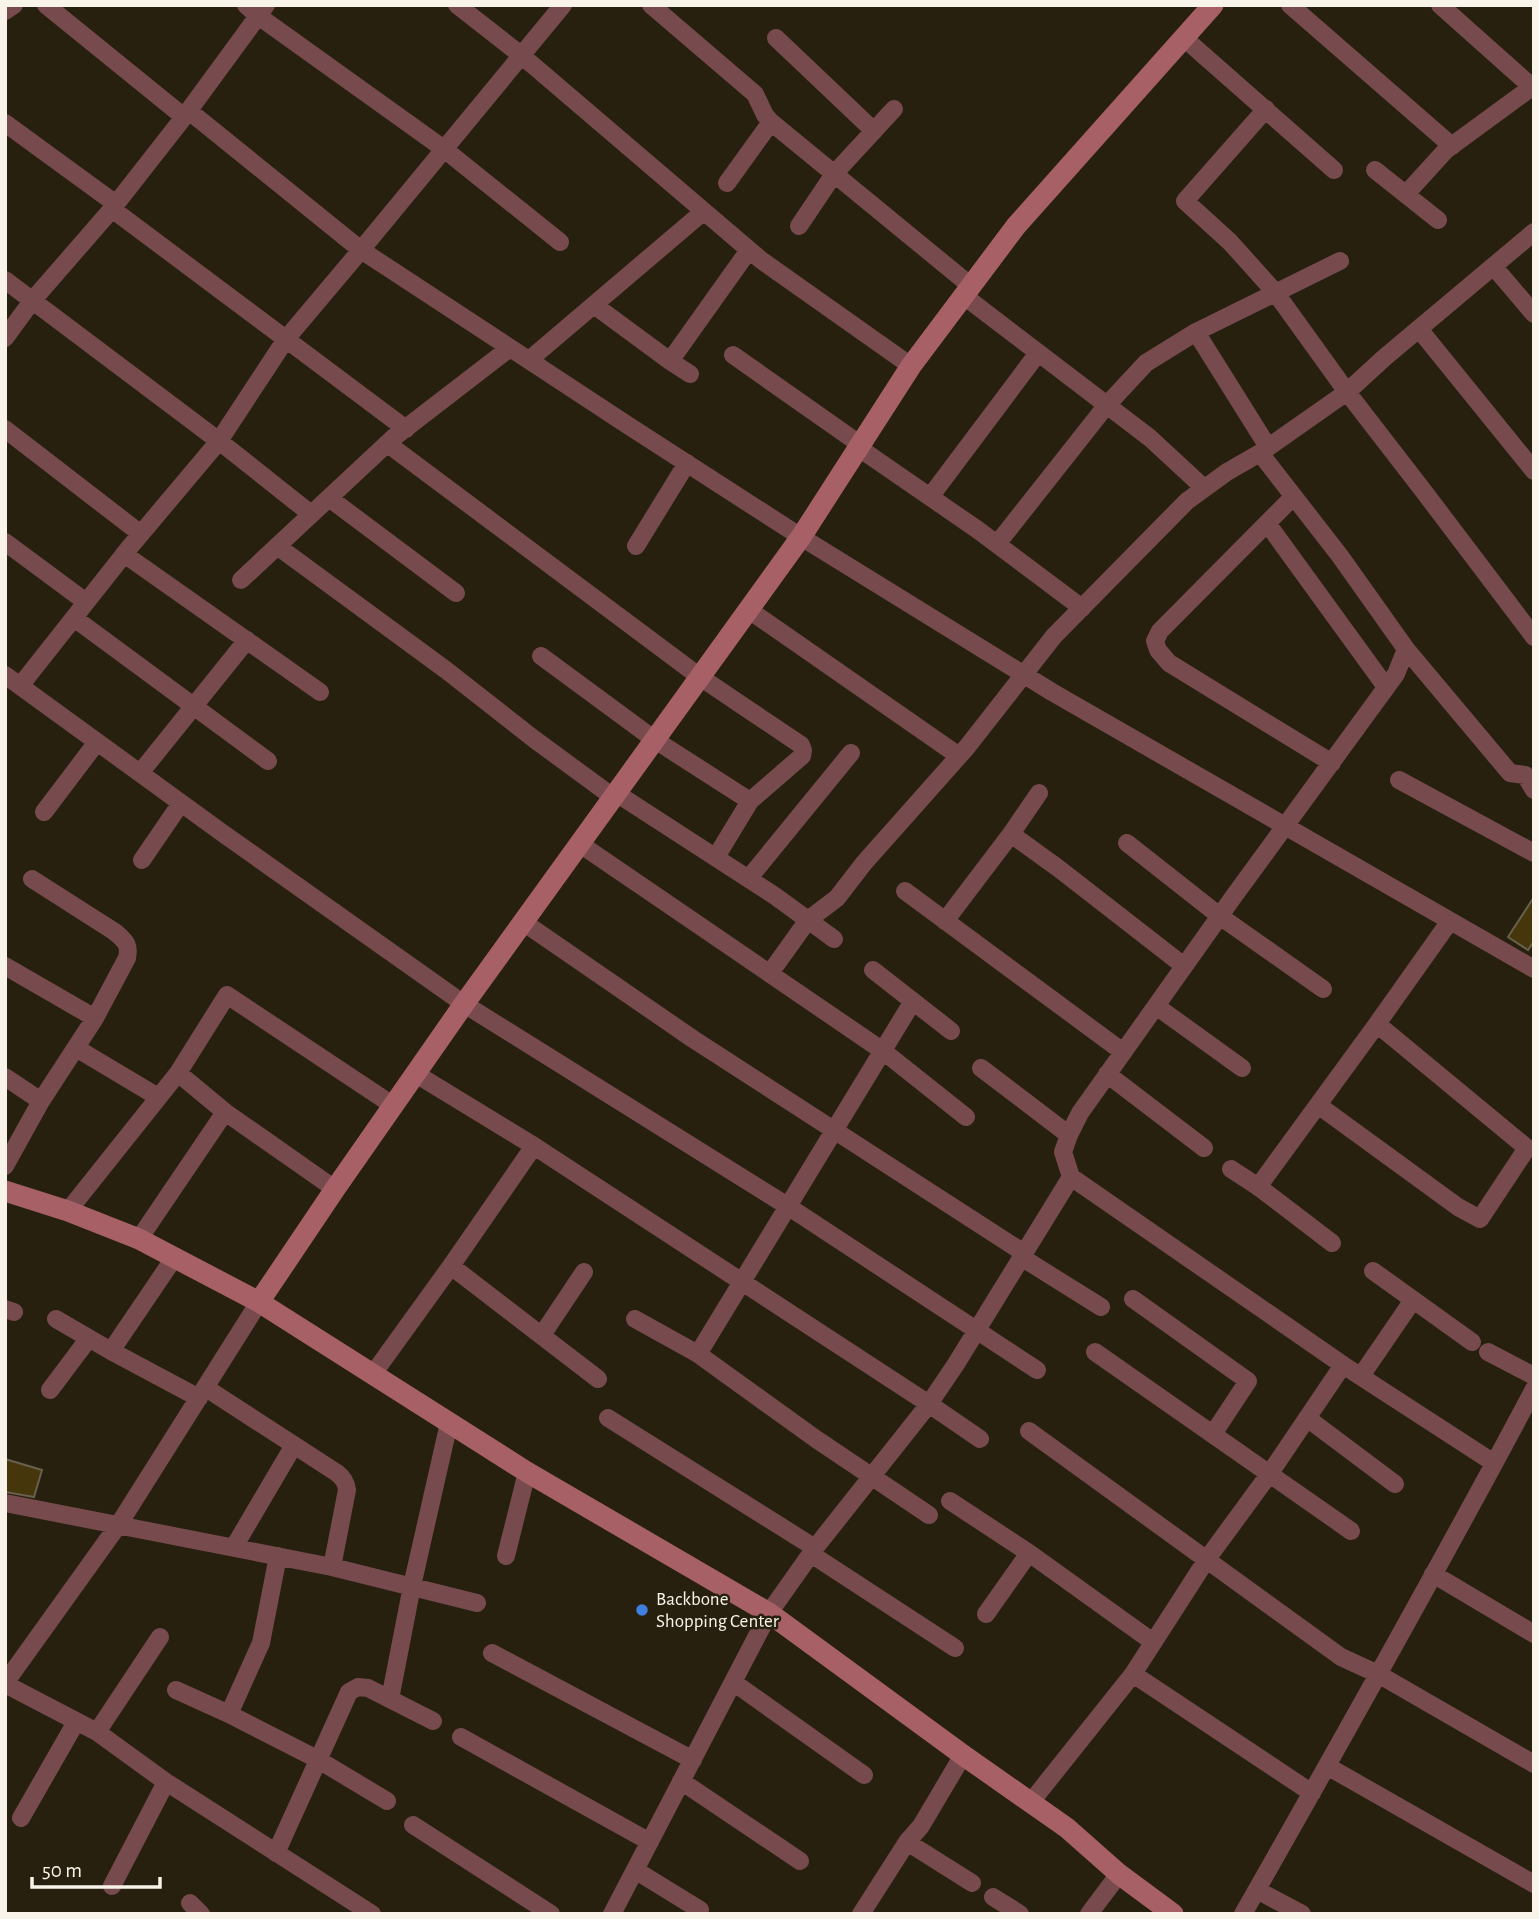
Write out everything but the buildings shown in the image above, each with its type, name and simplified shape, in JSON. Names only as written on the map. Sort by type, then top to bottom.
[{"type":"street","points":[[5,11],[14,5]]},
{"type":"street","points":[[46,5],[361,250],[687,463],[1023,674],[1534,969]]},
{"type":"street","points":[[457,5],[521,55],[749,250],[911,366]]},
{"type":"street","points":[[563,5],[286,338],[219,441],[74,618],[13,681],[464,1004],[789,1207],[1037,1370]]},
{"type":"street","points":[[651,5],[755,94],[771,122],[1038,353],[1150,438],[1204,488]]},
{"type":"street","points":[[372,1914],[166,1782],[97,1732],[5,1684],[118,1524],[335,1189],[464,1004],[802,537],[911,366],[1016,226],[1213,5]]},
{"type":"street","points":[[1290,5],[1451,146]]},
{"type":"street","points":[[1406,194],[1451,146],[1532,87],[1440,5]]},
{"type":"street","points":[[5,338],[32,301],[114,206],[187,114],[256,9],[444,149],[560,242]]},
{"type":"street","points":[[776,38],[874,131]]},
{"type":"street","points":[[1184,38],[1334,170]]},
{"type":"street","points":[[799,226],[834,174],[894,109]]},
{"type":"street","points":[[1266,109],[1185,201],[1230,242],[1275,292],[1347,392],[1534,637]]},
{"type":"street","points":[[727,184],[771,122]]},
{"type":"street","points":[[5,123],[406,429]]},
{"type":"street","points":[[1376,170],[1438,220]]},
{"type":"street","points":[[529,360],[703,212]]},
{"type":"street","points":[[770,974],[808,920],[837,898],[864,863],[959,756],[1054,636],[1188,501],[1347,392],[1534,232]]},
{"type":"street","points":[[670,361],[749,250]]},
{"type":"street","points":[[997,544],[1106,406],[1146,363],[1196,332],[1340,261]]},
{"type":"street","points":[[1494,267],[1534,314]]},
{"type":"street","points":[[5,280],[219,441],[311,514]]},
{"type":"street","points":[[594,305],[690,374]]},
{"type":"street","points":[[1419,329],[1534,471]]},
{"type":"street","points":[[1196,332],[1293,497],[1340,556],[1406,649],[1510,773],[1531,778]]},
{"type":"street","points":[[241,580],[388,443],[510,348]]},
{"type":"street","points":[[930,497],[1038,353]]},
{"type":"street","points":[[733,355],[1082,608]]},
{"type":"street","points":[[5,429],[141,534]]},
{"type":"street","points":[[388,443],[700,677],[801,745],[802,756],[750,801],[716,857]]},
{"type":"street","points":[[636,546],[687,463]]},
{"type":"street","points":[[1293,497],[1160,631],[1155,641],[1158,650],[1169,663],[1332,763]]},
{"type":"street","points":[[329,498],[456,593]]},
{"type":"street","points":[[1267,523],[1386,687]]},
{"type":"street","points":[[5,542],[86,602]]},
{"type":"street","points":[[277,546],[446,670],[534,739],[615,795],[749,878],[834,939]]},
{"type":"street","points":[[124,554],[320,692]]},
{"type":"street","points":[[749,610],[959,756]]},
{"type":"street","points":[[74,618],[268,761]]},
{"type":"street","points":[[140,773],[247,640]]},
{"type":"street","points":[[1406,649],[1396,674],[1080,1113],[1063,1152],[1070,1177],[1343,1365],[1494,1463]]},
{"type":"street","points":[[541,656],[655,740],[750,801]]},
{"type":"street","points":[[44,813],[97,742]]},
{"type":"street","points":[[749,878],[851,753]]},
{"type":"street","points":[[1399,780],[1534,853]]},
{"type":"street","points":[[945,920],[1039,793]]},
{"type":"street","points":[[142,860],[181,803]]},
{"type":"street","points":[[1011,834],[1184,966]]},
{"type":"street","points":[[1127,843],[1221,917],[1323,989]]},
{"type":"street","points":[[580,844],[883,1051],[966,1117]]},
{"type":"street","points":[[5,1166],[41,1101],[95,1018],[127,958],[129,949],[115,932],[32,879]]},
{"type":"street","points":[[905,891],[1123,1052]]},
{"type":"street","points":[[1258,1187],[1450,920]]},
{"type":"street","points":[[523,922],[693,1038],[1101,1307]]},
{"type":"street","points":[[5,966],[95,1018]]},
{"type":"street","points":[[873,970],[951,1031]]},
{"type":"street","points":[[68,1211],[178,1073],[227,995],[394,1105]]},
{"type":"street","points":[[698,1354],[914,1001]]},
{"type":"street","points":[[1156,1006],[1242,1068]]},
{"type":"street","points":[[1318,1105],[1458,1207],[1480,1219],[1527,1148],[1377,1024]]},
{"type":"street","points":[[76,1048],[158,1097]]},
{"type":"street","points":[[981,1068],[1069,1135]]},
{"type":"street","points":[[178,1073],[225,1112],[335,1189]]},
{"type":"street","points":[[416,1074],[534,1146],[980,1439]]},
{"type":"street","points":[[1107,1074],[1204,1148]]},
{"type":"street","points":[[5,1077],[41,1101]]},
{"type":"street","points":[[139,1239],[225,1112]]},
{"type":"street","points":[[373,1374],[452,1266],[534,1146]]},
{"type":"street","points":[[1231,1169],[1332,1243]]},
{"type":"street","points":[[612,1914],[769,1612],[813,1551],[929,1404],[1070,1177]]},
{"type":"street","points":[[5,1191],[68,1211],[139,1239],[259,1303],[527,1472],[769,1612],[1067,1828],[1119,1874],[1173,1914]]},
{"type":"street","points":[[111,1351],[174,1258]]},
{"type":"street","points":[[452,1266],[598,1379]]},
{"type":"street","points":[[1373,1271],[1472,1342]]},
{"type":"street","points":[[542,1335],[584,1272]]},
{"type":"street","points":[[1133,1299],[1248,1381],[1213,1434]]},
{"type":"street","points":[[1361,1376],[1413,1300]]},
{"type":"street","points":[[56,1319],[111,1351],[203,1393],[337,1472],[346,1483],[346,1490],[332,1567]]},
{"type":"street","points":[[635,1319],[698,1354],[816,1439],[929,1515]]},
{"type":"street","points":[[50,1390],[89,1338]]},
{"type":"street","points":[[1095,1352],[1351,1531]]},
{"type":"street","points":[[1488,1352],[1534,1376]]},
{"type":"street","points":[[1031,1802],[1133,1674],[1207,1559],[1270,1473],[1343,1365]]},
{"type":"street","points":[[1243,1914],[1534,1389]]},
{"type":"street","points":[[608,1418],[813,1551],[955,1648]]},
{"type":"street","points":[[1307,1419],[1395,1484]]},
{"type":"street","points":[[390,1699],[412,1586],[449,1423]]},
{"type":"street","points":[[1029,1432],[1341,1657],[1378,1674],[1534,1764]]},
{"type":"street","points":[[234,1547],[294,1445]]},
{"type":"street","points":[[506,1556],[527,1472]]},
{"type":"street","points":[[950,1501],[1029,1553],[1153,1642]]},
{"type":"street","points":[[5,1503],[332,1567],[477,1603]]},
{"type":"street","points":[[986,1614],[1029,1553]]},
{"type":"street","points":[[229,1714],[261,1643],[278,1556]]},
{"type":"street","points":[[1433,1574],[1534,1634]]},
{"type":"street","points":[[97,1732],[160,1637]]},
{"type":"street","points":[[492,1653],[693,1760]]},
{"type":"street","points":[[1133,1674],[1312,1793]]},
{"type":"street","points":[[733,1682],[864,1775]]},
{"type":"street","points":[[276,1853],[349,1692],[358,1687],[368,1688],[433,1721]]},
{"type":"street","points":[[176,1690],[317,1759],[387,1801]]},
{"type":"street","points":[[22,1818],[76,1722]]},
{"type":"street","points":[[461,1737],[650,1842]]},
{"type":"street","points":[[861,1914],[920,1826],[963,1755]]},
{"type":"street","points":[[1327,1766],[1534,1884]]},
{"type":"street","points":[[681,1781],[800,1861]]},
{"type":"street","points":[[112,1886],[166,1782]]},
{"type":"street","points":[[413,1825],[551,1914]]},
{"type":"street","points":[[907,1842],[972,1883]]},
{"type":"street","points":[[635,1870],[700,1910]]},
{"type":"street","points":[[1089,1914],[1119,1874]]},
{"type":"street","points":[[1257,1890],[1302,1914]]},
{"type":"street","points":[[993,1897],[1020,1914]]},
{"type":"place","name":"Backbone Shopping Center","points":[[642,1610]]}]
